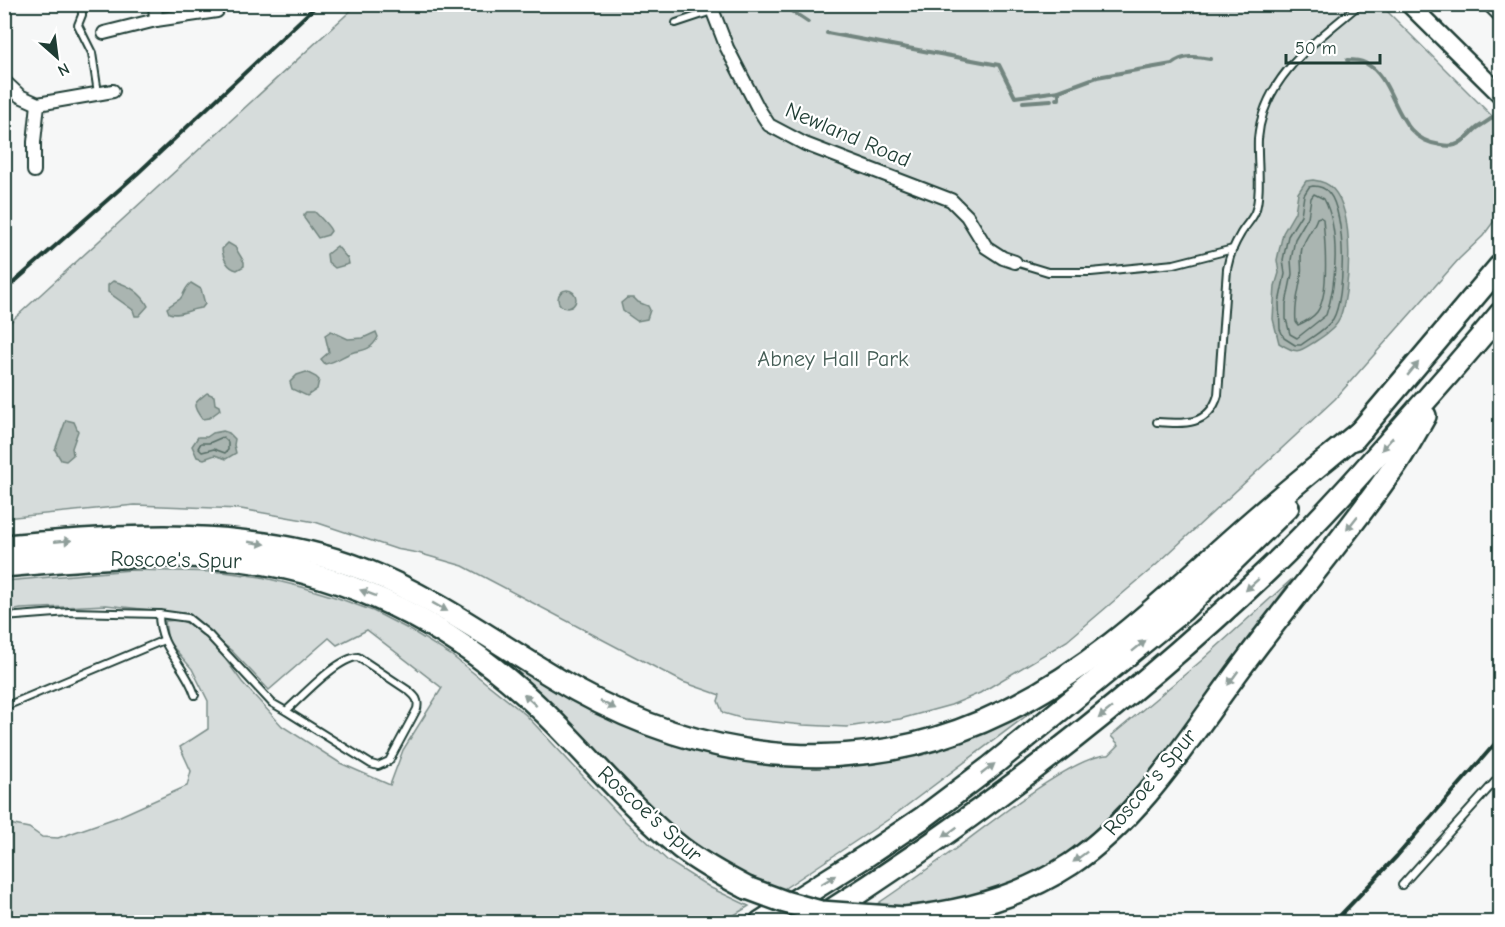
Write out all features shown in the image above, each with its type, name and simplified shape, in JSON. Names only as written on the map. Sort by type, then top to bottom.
[{"type":"highway","points":[[761,922],[924,817],[989,768],[1155,633],[1199,594],[1362,430],[1500,266]]},
{"type":"highway","points":[[813,922],[883,879],[978,812],[1124,699],[1268,570],[1335,502],[1500,314]]},
{"type":"highway","name":"Roscoe's Spur","points":[[4,566],[132,557],[210,557],[248,561],[304,572],[372,594],[430,623],[490,665],[545,713],[640,810],[681,848],[714,871],[747,888],[821,912],[904,918],[972,908],[1028,887],[1070,864],[1125,818],[1168,765],[1247,658],[1390,473],[1454,369]]},
{"type":"highway","name":"Roscoe's Spur","points":[[4,546],[100,538],[165,536],[254,542],[319,555],[364,569],[410,590],[458,616],[577,690],[648,724],[688,738],[733,749],[809,757],[849,754],[889,749],[959,732],[1006,711],[1062,680],[1164,602],[1257,517],[1362,430]]},
{"type":"main road","points":[[1409,4],[1500,94]]},
{"type":"street","points":[[155,4],[156,20]]},
{"type":"street","name":"Newland Road","points":[[711,8],[717,27],[739,73],[769,125],[805,144],[951,200],[967,216],[986,247],[1003,258],[1015,262]]},
{"type":"street","points":[[104,33],[156,20],[217,11]]},
{"type":"street","points":[[4,81],[20,96],[38,104],[113,91]]},
{"type":"street","points":[[34,171],[38,104]]},
{"type":"lane","points":[[82,4],[82,15],[78,25],[92,53],[98,93]]},
{"type":"lane","points":[[1157,422],[1183,424],[1211,412],[1216,403],[1227,269],[1238,237],[1255,212],[1260,125],[1273,89],[1288,68],[1360,4]]},
{"type":"lane","points":[[1484,4],[1500,20]]},
{"type":"lane","points":[[676,23],[711,8]]},
{"type":"lane","points":[[1015,262],[1047,272],[1091,272],[1174,264],[1233,249]]},
{"type":"lane","points":[[4,617],[69,612],[159,614],[188,618],[209,635],[272,703],[371,764],[378,766],[389,761],[419,703],[409,691],[358,657],[353,657],[339,664],[285,711]]},
{"type":"lane","points":[[159,614],[159,629],[178,664],[190,678],[195,695]]},
{"type":"lane","points":[[4,707],[164,640]]},
{"type":"lane","points":[[1402,885],[1500,776]]},
{"type":"green space","name":"Abney Hall Park","points":[[1368,4],[1371,8],[1381,5],[1500,124],[1500,213],[1483,236],[1459,259],[1335,399],[1155,566],[1067,641],[980,693],[951,705],[900,719],[847,727],[744,719],[723,713],[718,701],[720,695],[683,682],[463,566],[396,549],[315,522],[241,509],[135,505],[5,518],[5,327],[357,5]]},
{"type":"green space","points":[[131,570],[223,572],[261,577],[338,598],[373,611],[412,631],[451,655],[526,715],[624,820],[668,861],[711,888],[749,906],[723,922],[5,922],[4,823],[29,828],[42,837],[58,838],[118,817],[187,786],[191,771],[180,747],[208,729],[208,701],[192,669],[168,641],[165,621],[180,620],[191,625],[213,642],[242,682],[282,726],[340,763],[390,785],[403,750],[442,688],[367,630],[337,645],[329,638],[269,690],[232,651],[186,614],[106,605],[21,609],[5,612],[5,581]]},
{"type":"green space","points":[[1292,579],[1155,770],[1110,822],[1084,844],[1057,864],[1027,880],[981,897],[932,906],[871,908],[1032,792],[1075,766],[1109,755],[1119,745],[1111,736],[1201,661]]},
{"type":"green space","points":[[486,644],[594,708],[842,763],[1054,695],[889,819],[779,892],[750,880],[692,845],[658,816],[482,650]]},
{"type":"water","points":[[1313,180],[1329,185],[1333,189],[1340,200],[1345,216],[1349,253],[1346,291],[1339,320],[1335,326],[1306,348],[1295,351],[1279,343],[1273,319],[1275,286],[1279,273],[1277,260],[1283,233],[1295,212],[1298,193],[1306,181]]},
{"type":"water","points":[[307,212],[315,212],[329,227],[331,231],[328,235],[318,238],[304,218]]},
{"type":"water","points":[[228,243],[235,247],[244,262],[244,266],[237,270],[226,262],[224,256],[222,249]]},
{"type":"water","points":[[337,246],[348,259],[349,264],[335,268],[328,262],[327,254]]},
{"type":"water","points":[[113,281],[134,290],[145,301],[148,306],[139,316],[135,316],[133,310],[108,292],[108,285]]},
{"type":"water","points":[[191,283],[201,289],[205,304],[202,308],[177,314],[169,313],[167,308],[180,299]]},
{"type":"water","points":[[563,290],[571,290],[576,295],[574,306],[563,308],[558,303],[558,295]]},
{"type":"water","points":[[627,298],[634,298],[648,306],[650,310],[647,319],[637,321],[623,311],[621,303]]},
{"type":"water","points":[[331,331],[348,339],[363,338],[376,332],[378,337],[368,348],[325,364],[321,359],[329,352],[325,335]]},
{"type":"water","points":[[306,372],[319,380],[317,389],[307,396],[292,389],[290,382],[297,375]]},
{"type":"water","points":[[207,393],[214,396],[215,404],[220,410],[209,418],[202,419],[195,404]]},
{"type":"water","points":[[66,420],[74,422],[78,431],[72,448],[73,455],[66,461],[61,460],[55,450]]},
{"type":"water","points":[[223,431],[235,439],[236,453],[226,459],[215,455],[204,459],[197,457],[192,446],[198,437],[207,437]]},
{"type":"waterway","points":[[781,4],[808,22]]},
{"type":"waterway","points":[[827,33],[999,65],[1015,97],[1059,91],[1097,77],[1172,64],[1185,58],[1210,59]]},
{"type":"waterway","points":[[1347,60],[1363,62],[1376,71],[1405,121],[1425,141],[1455,145],[1500,112]]},
{"type":"waterway","points":[[1056,99],[1059,99],[1059,91]]},
{"type":"waterway","points":[[1023,102],[1051,100]]},
{"type":"railway","points":[[4,291],[138,173],[318,4]]},
{"type":"railway","points":[[1334,922],[1397,856],[1500,738]]}]
